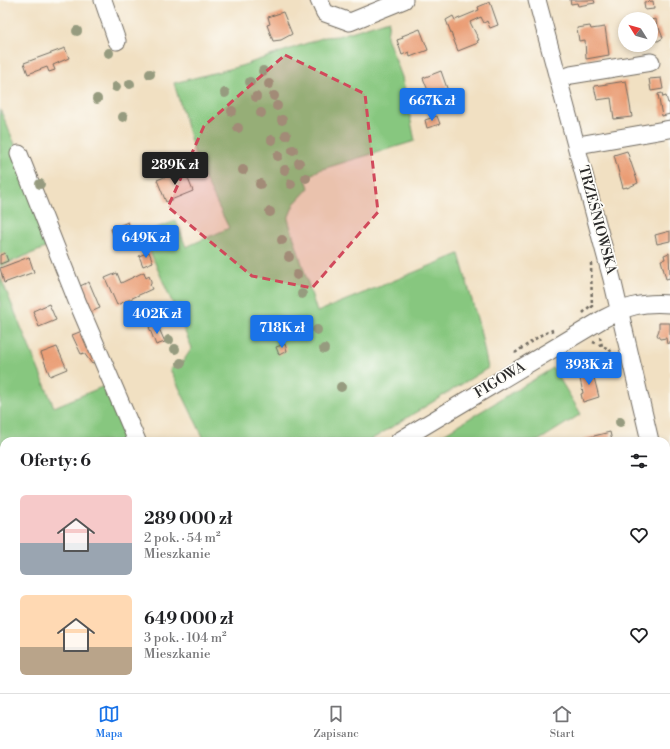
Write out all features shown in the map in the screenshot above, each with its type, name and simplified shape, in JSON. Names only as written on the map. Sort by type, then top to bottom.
[{"type":"street","points":[[102,0],[117,41]]},
{"type":"street","points":[[319,0],[325,13],[350,22],[404,0]]},
{"type":"street","name":"TRZEŚNIOWSKA","points":[[537,0],[558,80],[578,145],[620,310],[649,437]]},
{"type":"street","points":[[558,80],[571,75],[651,62]]},
{"type":"street","points":[[578,145],[670,129]]},
{"type":"street","points":[[19,154],[77,301],[135,437]]},
{"type":"street","name":"FIGOWA","points":[[406,437],[594,324],[620,310],[642,303],[670,304]]},
{"type":"path","points":[[591,257],[592,311],[594,324],[600,336],[602,346]]},
{"type":"highlighted area","points":[[285,55],[365,94],[378,212],[312,288],[252,276],[168,207],[204,126]]},
{"type":"green space","points":[[389,20],[387,37],[402,77],[415,141],[319,170],[306,178],[309,188],[294,204],[288,219],[317,312],[459,254],[480,329],[488,368],[376,437],[203,437],[170,369],[182,363],[192,348],[142,233],[176,221],[186,247],[229,228],[198,165],[174,83],[241,66],[325,37],[338,36]]},
{"type":"green space","points":[[0,109],[17,149],[48,247],[0,266]]},
{"type":"green space","points":[[0,276],[54,407],[109,384],[132,437],[0,437]]},
{"type":"green space","points":[[553,368],[581,414],[544,437],[439,437]]},
{"type":"building","points":[[570,0],[594,0],[595,3],[578,6],[577,3],[571,4]]},
{"type":"building","points":[[653,1],[654,9],[645,10],[644,2]]},
{"type":"building","points":[[490,2],[498,25],[490,28],[487,21],[484,23],[481,17],[470,22],[479,40],[477,41],[478,43],[458,51],[446,20],[453,16],[455,20],[479,10],[478,7]]},
{"type":"building","points":[[283,12],[292,34],[281,40],[273,41],[267,25],[270,24],[268,17]]},
{"type":"building","points":[[590,26],[591,29],[605,27],[609,55],[586,59],[585,40],[579,41],[577,28]]},
{"type":"building","points":[[659,28],[663,38],[658,41]]},
{"type":"building","points":[[420,29],[428,50],[410,57],[409,52],[402,55],[397,40],[403,38],[402,36]]},
{"type":"building","points":[[65,48],[69,58],[53,65],[55,70],[49,72],[47,67],[28,74],[24,63]]},
{"type":"building","points":[[441,71],[448,91],[431,98],[423,78]]},
{"type":"building","points":[[661,78],[663,89],[651,91],[649,79]]},
{"type":"building","points":[[626,81],[632,117],[614,119],[611,98],[597,100],[594,86]]},
{"type":"building","points":[[662,93],[663,97],[666,96],[668,103],[670,103],[670,114],[662,116],[658,94]]},
{"type":"building","points":[[437,116],[440,124],[427,128],[425,120]]},
{"type":"building","points":[[627,151],[638,183],[627,188],[623,188],[614,155]]},
{"type":"building","points":[[184,169],[193,191],[166,202],[157,180]]},
{"type":"building","points":[[128,222],[135,240],[118,247],[111,229]]},
{"type":"building","points":[[670,231],[670,241],[657,244],[655,235]]},
{"type":"building","points":[[149,252],[153,262],[143,266],[139,256]]},
{"type":"building","points":[[5,253],[8,261],[0,264],[0,255]]},
{"type":"building","points":[[669,253],[670,278],[666,279],[661,260],[665,259],[664,255]]},
{"type":"building","points":[[29,257],[34,272],[4,283],[0,268]]},
{"type":"building","points":[[144,272],[146,278],[149,276],[152,289],[117,305],[105,278],[117,273],[121,283]]},
{"type":"building","points":[[89,282],[100,308],[91,312],[80,286]]},
{"type":"building","points":[[49,304],[56,320],[39,327],[33,311]]},
{"type":"building","points":[[659,323],[670,323],[670,343],[667,344],[666,338],[660,339],[657,335]]},
{"type":"building","points":[[157,324],[165,342],[156,345],[149,327]]},
{"type":"building","points":[[82,331],[98,360],[92,364],[84,353],[81,354],[72,335]]},
{"type":"building","points":[[285,344],[287,351],[279,355],[276,347]]},
{"type":"building","points":[[57,347],[67,369],[50,376],[41,353]]},
{"type":"building","points":[[592,370],[599,397],[583,402],[581,394],[583,393],[579,374]]},
{"type":"building","points":[[610,432],[611,437],[590,437]]}]
